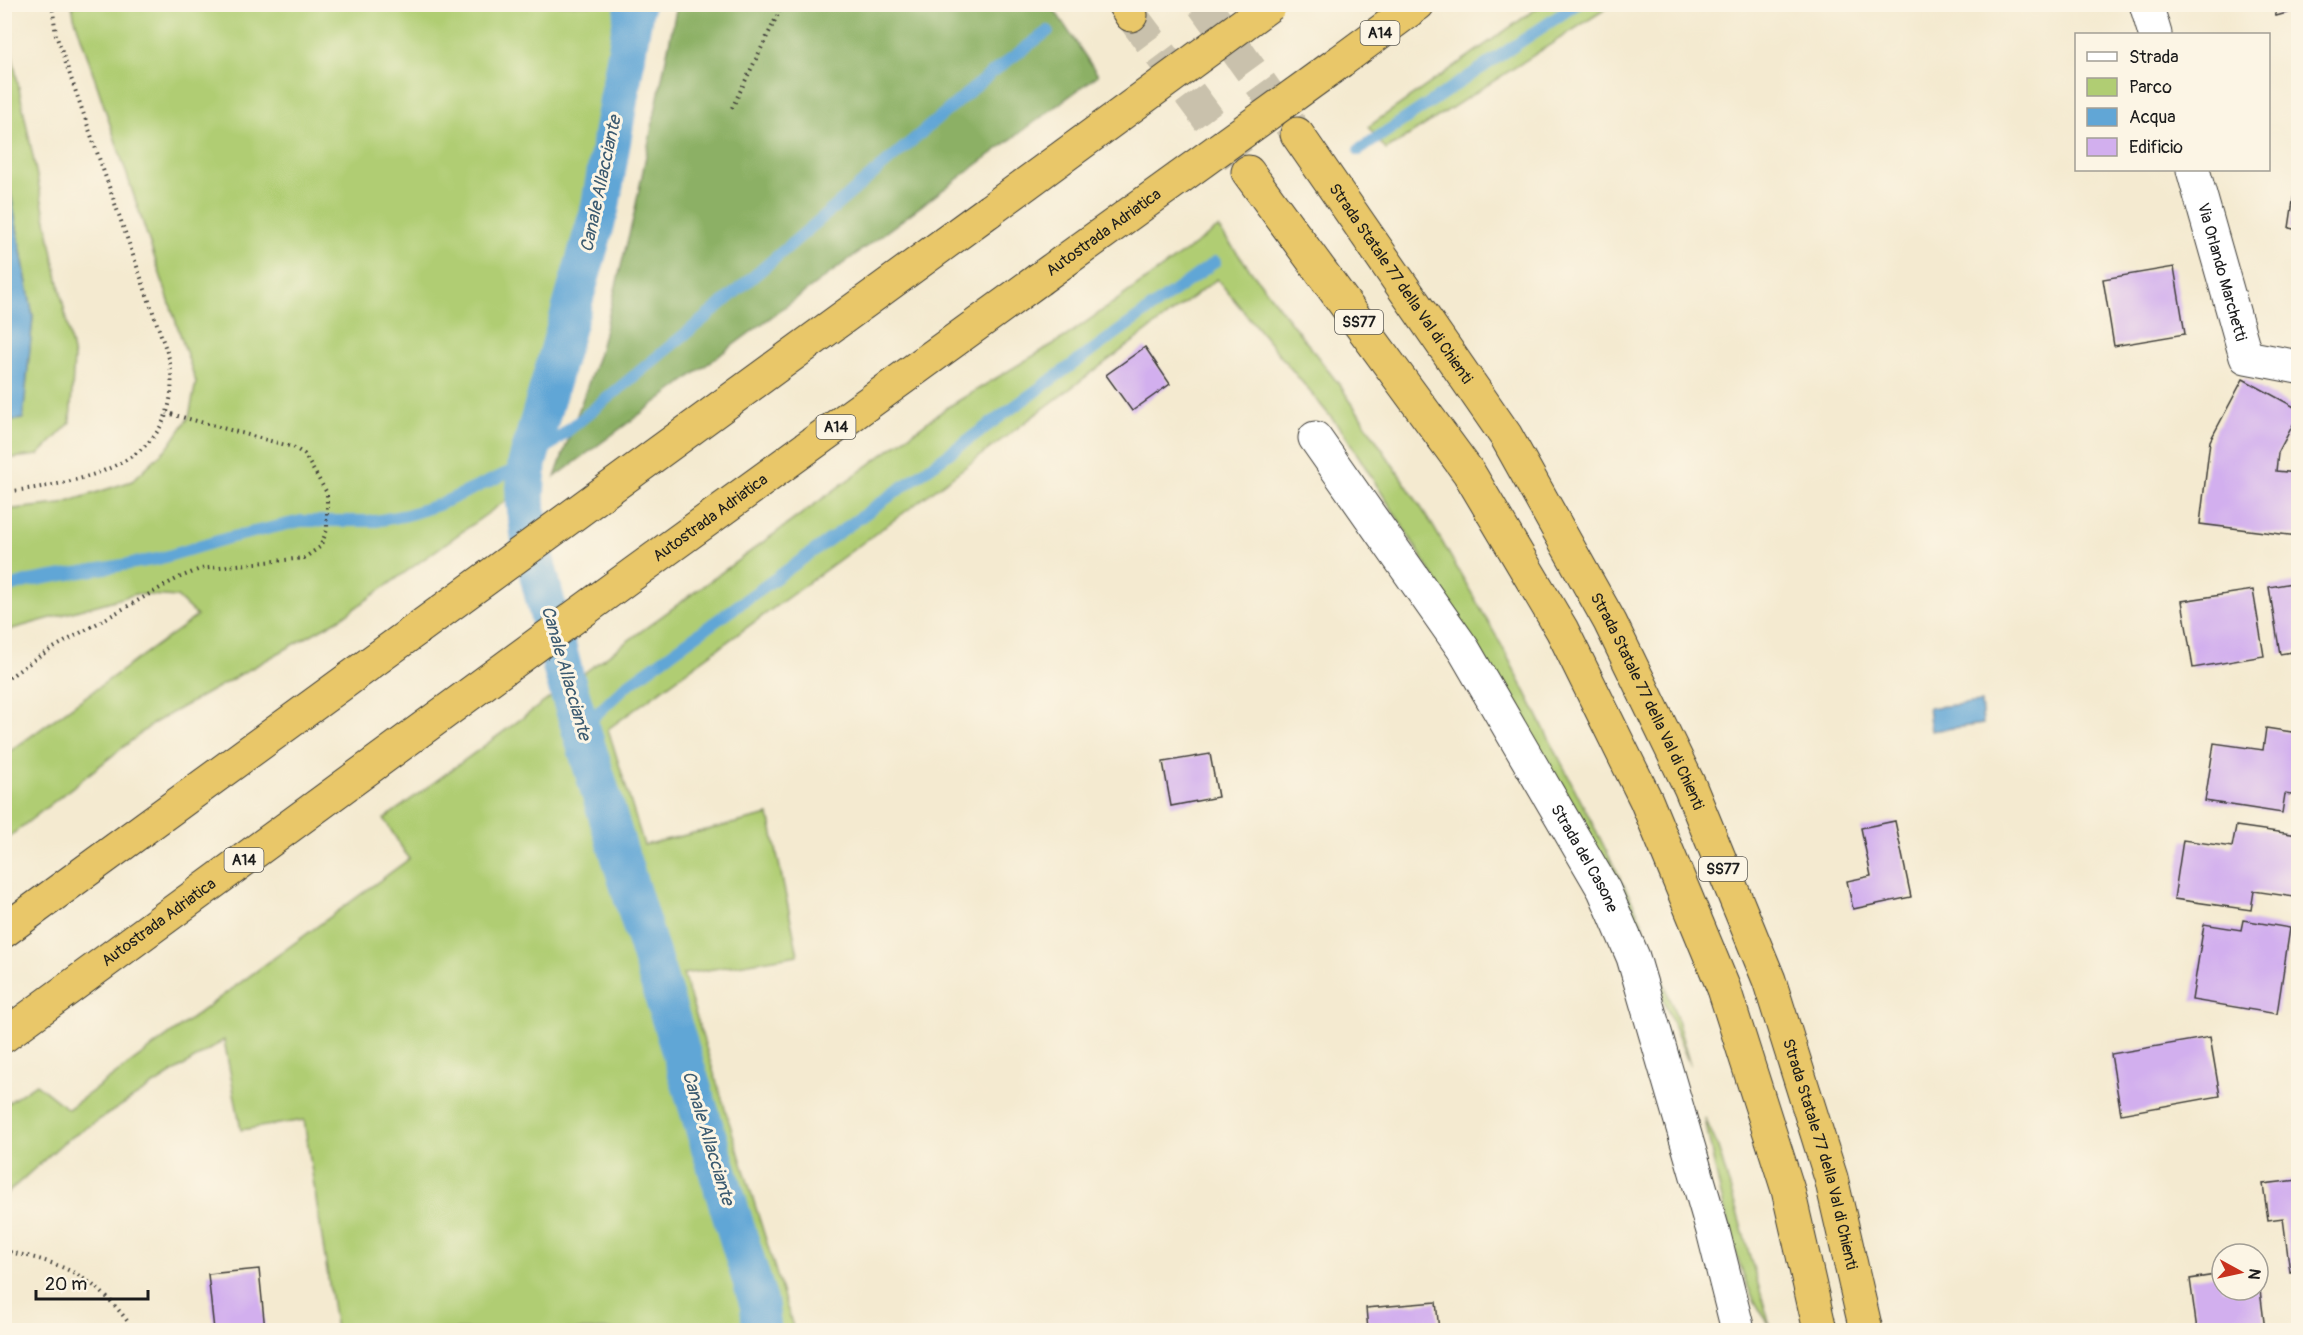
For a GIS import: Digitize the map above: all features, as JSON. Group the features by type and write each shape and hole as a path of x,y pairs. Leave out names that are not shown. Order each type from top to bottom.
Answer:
{"highway":[{"path":"4,932 1271,4"},
{"name":"Autostrada Adriatica","path":"4,1036 633,574 1418,4"},
{"name":"Strada Statale 77 della Val di Chienti","path":"1297,134 1506,436 1610,622 1690,787 1769,980 1831,1178 1866,1330"},
{"name":"SS77","path":"1248,172 1469,473 1562,630 1646,800 1724,989 1788,1190 1820,1330"}],"street":[{"path":"2146,4 2155,33"},
{"name":"Via Orlando Marchetti","path":"2193,171 2246,357 2298,367"},
{"name":"Strada del Casone","path":"1315,438 1464,650 1604,890 1633,957 1713,1231 1738,1330"}],"path":[{"path":"4,492 48,487 90,477 120,464 139,452 154,436 167,413 172,392 169,358 56,35 52,4"},
{"path":"732,108 783,4"},
{"path":"4,681 41,655 178,578 200,569 304,558 320,547 327,530 327,493 304,454 293,447 167,413"},
{"path":"4,1251 60,1266 92,1282 117,1306 134,1330"}],"green space":[{"path":"1543,4 1612,5 1386,150 1368,127"},
{"path":"72,5 621,5 584,207 510,462 515,494 341,618 154,723 5,840 5,755 197,616 177,597 136,594 5,631 5,510 61,504 132,481 169,446 189,417 196,382"},
{"path":"677,5 1051,5 1098,75 555,477 599,353 633,219"},
{"path":"4,6 74,357 70,423 38,455 5,459 5,421 22,419 33,317 5,162"},
{"path":"1218,228 1341,387 1430,521 1502,646 1640,917 1676,1016 1690,1066 1630,917 1534,742 1344,433 1217,279 913,506 608,729 644,845 769,815 798,955 683,974 794,1330 336,1330 304,1120 241,1130 224,1040 64,1142 5,1195 5,1105 36,1084 68,1109 409,859 384,819 948,407 1065,337"},
{"path":"1705,1118 1718,1147 1770,1325 1749,1289 1739,1263 1718,1184"}],"water":[{"path":"5,162 33,317 23,419 5,421"},
{"path":"1981,702 1983,724 1931,731 1928,708"}],"building":[{"path":"2273,4 2298,4 2298,10 2276,16"},
{"path":"2298,174 2298,230 2289,228"},
{"path":"2174,267 2185,334 2114,346 2103,279"},
{"path":"1145,347 1170,384 1132,411 1106,375"},
{"path":"2243,379 2298,409 2298,415 2278,453 2276,471 2298,473 2298,536 2200,524 2210,441"},
{"path":"2298,582 2298,651 2280,654 2269,587"},
{"path":"2253,590 2264,656 2193,668 2182,601"},
{"path":"2266,728 2298,733 2298,796 2285,794 2282,813 2205,801 2214,743 2263,750"},
{"path":"1210,754 1218,797 1171,806 1163,762"},
{"path":"1895,821 1911,897 1853,909 1847,881 1871,876 1861,828"},
{"path":"2236,826 2298,835 2298,867 2294,897 2254,891 2251,910 2174,899 2183,840 2232,847"},
{"path":"2243,920 2290,928 2277,1014 2192,1000 2204,924 2241,930"},
{"path":"2210,1037 2220,1096 2121,1114 2111,1054"},
{"path":"2298,1180 2298,1270 2290,1272 2283,1218 2268,1220 2263,1184"},
{"path":"259,1269 265,1330 214,1330 208,1274"},
{"path":"2210,1276 2210,1302 2262,1302 2265,1330 2197,1330 2190,1279"},
{"path":"1436,1302 1439,1330 1368,1330 1366,1308"},
{"path":"2298,1321 2298,1330 2293,1330 2293,1323"}],"waterway":[{"name":"Canale Allacciante","path":"635,4 600,208 527,464 525,498 531,544 564,675 759,1304 762,1330"},
{"path":"1359,150 1577,4"},
{"path":"4,589 29,581 158,559 228,538 301,521 376,521 407,515 438,505 527,464 712,312 990,74 1048,31"},
{"path":"581,729 626,686 1215,262"}],"tunnel":[{"path":"1203,4 1294,130"},
{"path":"1131,15 1248,172"}]}
